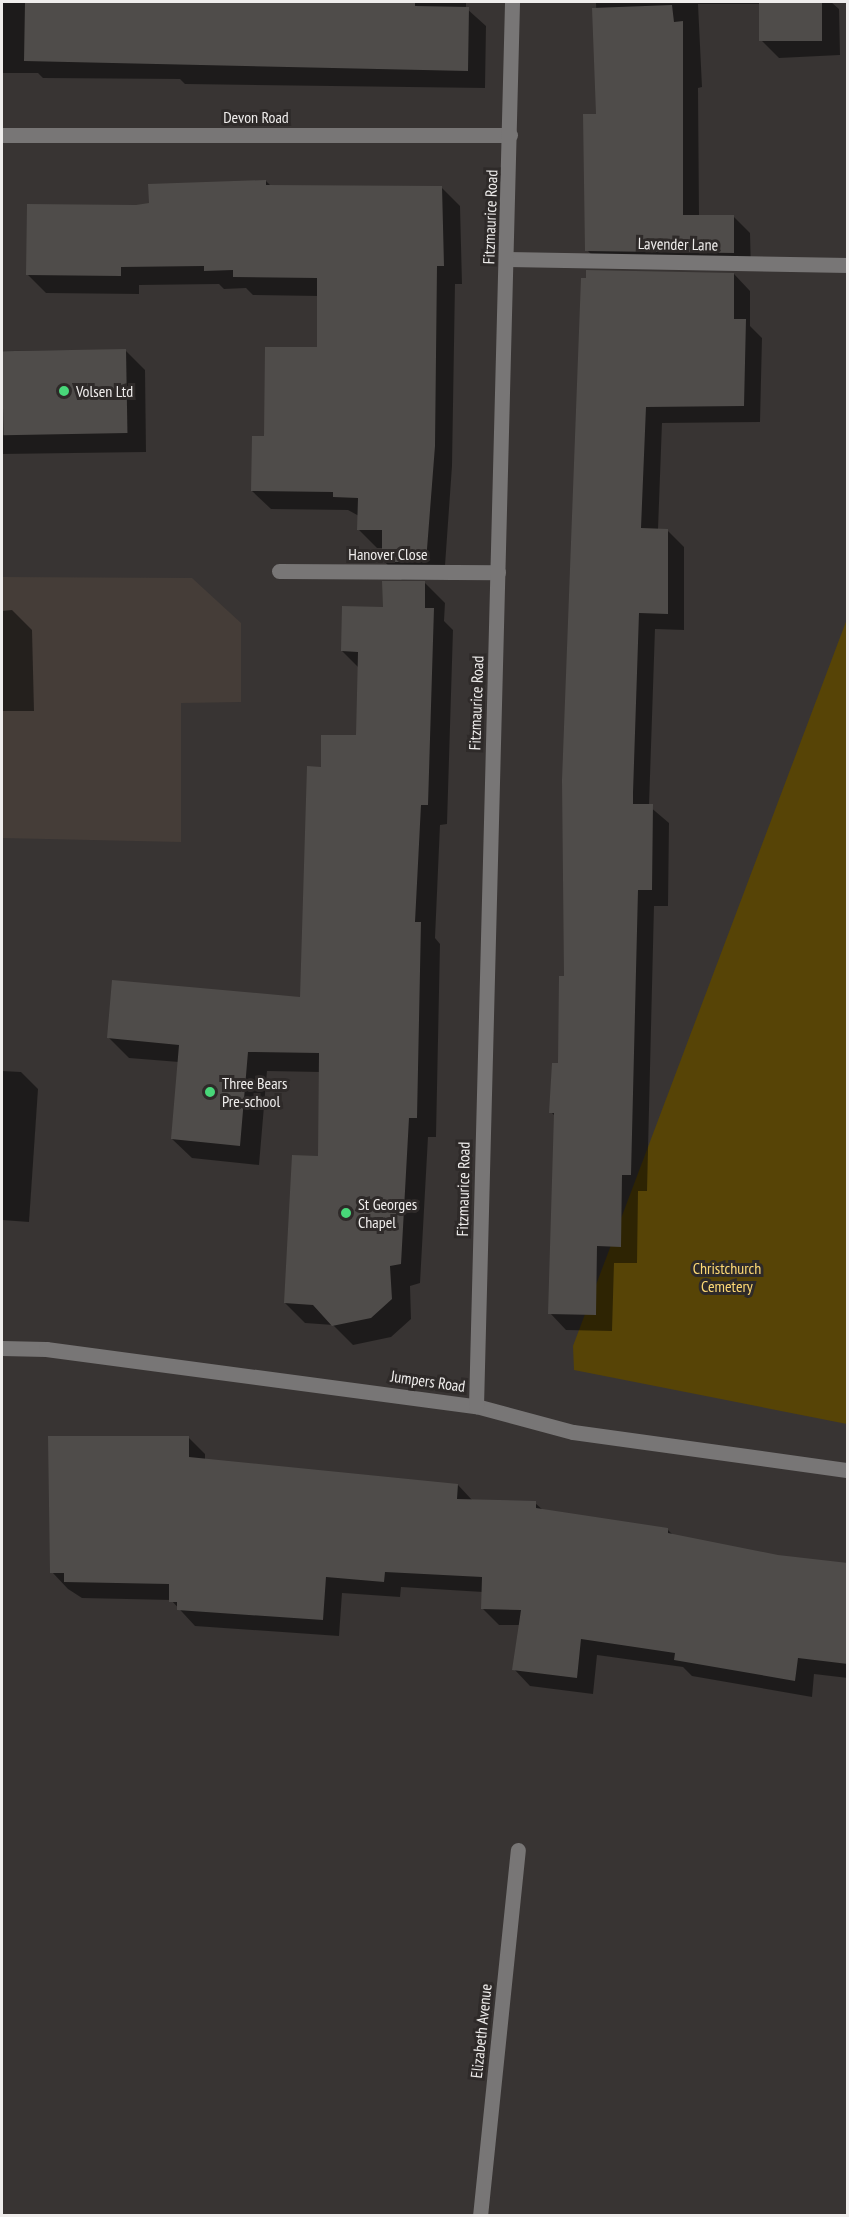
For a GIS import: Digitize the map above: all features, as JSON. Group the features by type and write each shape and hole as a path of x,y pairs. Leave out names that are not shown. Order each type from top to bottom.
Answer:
{"street":[{"name":"Fitzmaurice Road","path":"476,1406 512,2"},
{"name":"Devon Road","path":"2,135 510,135"},
{"name":"Lavender Lane","path":"507,259 848,266"},
{"name":"Hanover Close","path":"279,571 498,572"},
{"name":"Jumpers Road","path":"2,1348 46,1349 476,1406 573,1432 848,1470"},
{"name":"Elizabeth Avenue","path":"480,2216 518,1850"}],"shaded area":[{"path":"2,577 192,578 241,623 241,702 181,703 181,842 2,838"}],"green space":[{"name":"Christchurch Cemetery","path":"847,619 847,1424 574,1370 573,1346"}],"building":[{"path":"25,2 415,2 415,6 469,7 468,71 24,61"},
{"path":"759,2 822,2 822,41 759,41"},
{"path":"672,5 674,22 683,21 683,215 734,215 734,253 585,251 583,114 596,114 592,8"},
{"path":"266,180 266,185 442,186 444,266 437,266 435,446 426,562 382,562 382,530 357,530 358,498 333,497 333,492 251,491 252,436 264,436 265,347 317,347 317,278 233,277 233,270 204,271 204,266 121,267 121,276 26,275 27,204 136,205 149,203 148,184"},
{"path":"586,270 734,273 734,319 746,319 744,406 646,407 641,528 668,529 668,614 639,613 633,804 653,804 652,890 638,890 631,1175 622,1175 621,1247 597,1246 596,1315 548,1314 554,1113 549,1113 552,1063 558,1063 559,976 564,976 562,780 581,278 586,278"},
{"name":"Volsen Ltd","path":"126,349 127,433 3,435 2,351"},
{"path":"382,581 425,581 425,608 434,608 428,805 421,805 415,922 421,922 417,1118 409,1118 401,1264 390,1266 392,1299 371,1318 332,1326 313,1305 284,1303 292,1155 318,1156 319,1053 248,1052 240,1146 171,1139 179,1045 107,1038 112,980 300,997 307,766 321,767 321,735 356,735 358,652 341,651 342,606 383,607"},
{"path":"48,1436 189,1436 189,1457 458,1484 457,1499 536,1501 536,1508 668,1528 668,1533 778,1555 848,1563 848,1664 798,1658 795,1681 674,1660 675,1653 581,1639 577,1678 512,1670 521,1610 481,1609 482,1577 385,1572 384,1582 326,1577 323,1620 177,1610 177,1602 169,1602 169,1584 64,1582 64,1573 50,1573"}],"place":[{"name":"Volsen Ltd","path":"64,391"},
{"name":"Three Bears Pre-school","path":"210,1092"},
{"name":"St Georges Chapel","path":"346,1213"}]}
